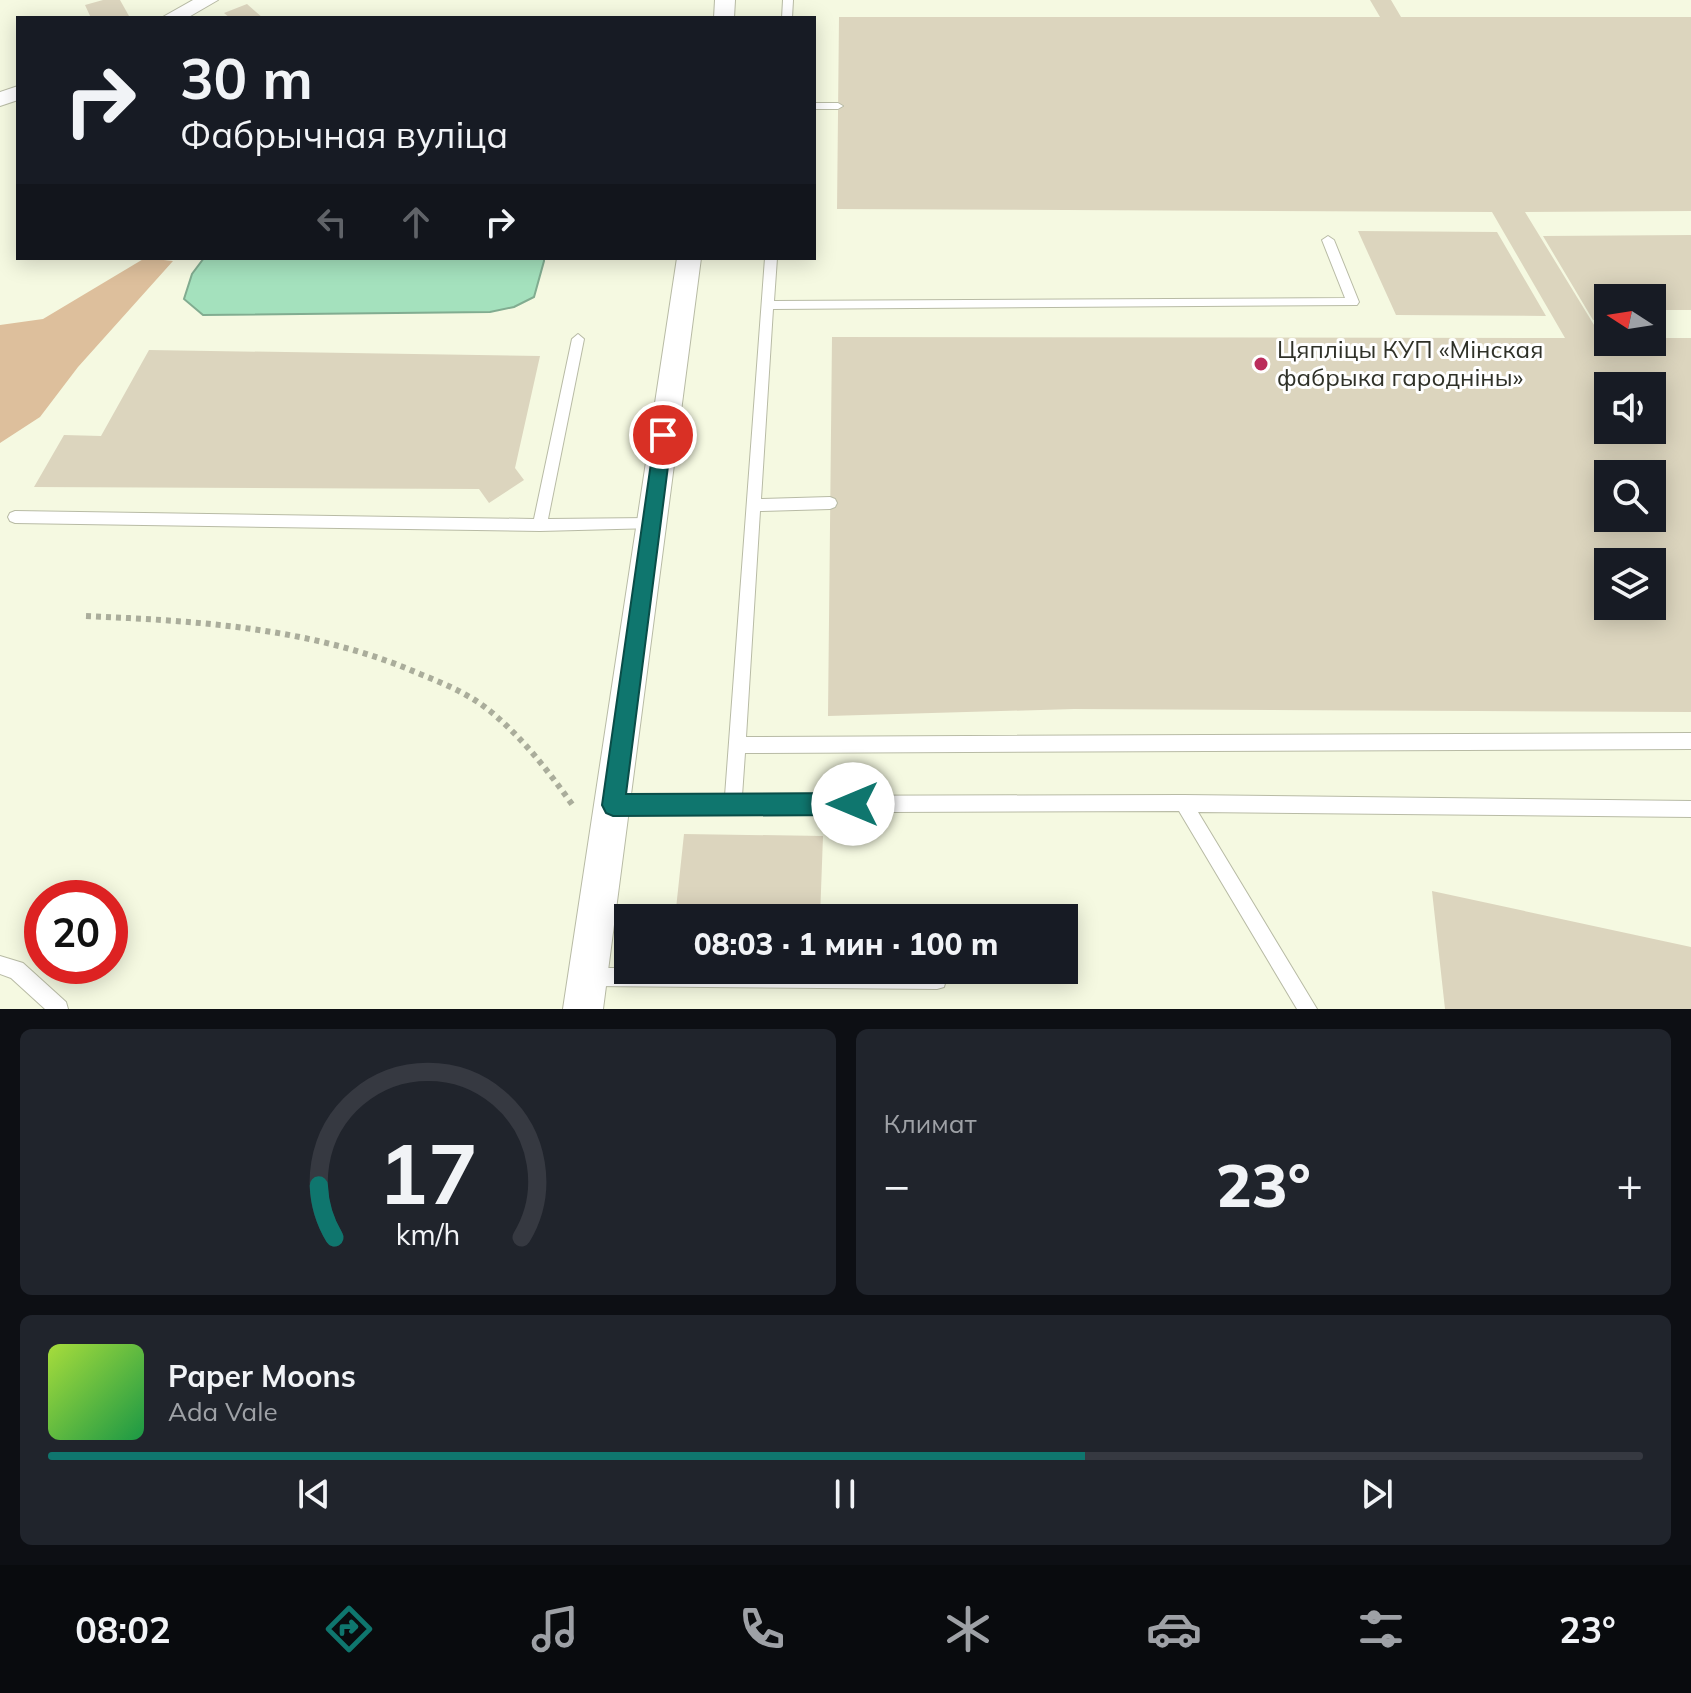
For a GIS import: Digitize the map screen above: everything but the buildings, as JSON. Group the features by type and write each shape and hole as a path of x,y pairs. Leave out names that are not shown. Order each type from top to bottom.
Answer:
{"street":[{"path":"175,16 208,0"},
{"path":"585,993 689,260"}],"lane":[{"path":"816,106 838,106"},
{"path":"768,305 1353,302 1328,240"},
{"path":"733,804 771,260"},
{"path":"540,525 578,339"},
{"path":"754,505 830,503"},
{"path":"15,517 650,524"},
{"path":"737,745 1691,741"},
{"path":"613,805 1183,803 1691,809"},
{"path":"1183,803 1308,1009"},
{"path":"0,965 16,970 59,1009"},
{"path":"585,993 829,984"}],"path":[{"path":"86,616 168,619 291,634 400,663 476,700 546,768 607,854"}],"shaded area":[{"path":"142,260 173,261 78,367 40,417 0,443 0,325 43,319"},
{"path":"202,260 544,260 534,297 514,307 490,312 203,315 184,299 192,274"}],"place":[{"name":"Цяпліцы КУП «Мінская фабрыка гародніны»","path":"1261,364"}],"route":[{"path":"663,435 613,805 853,804"}]}
